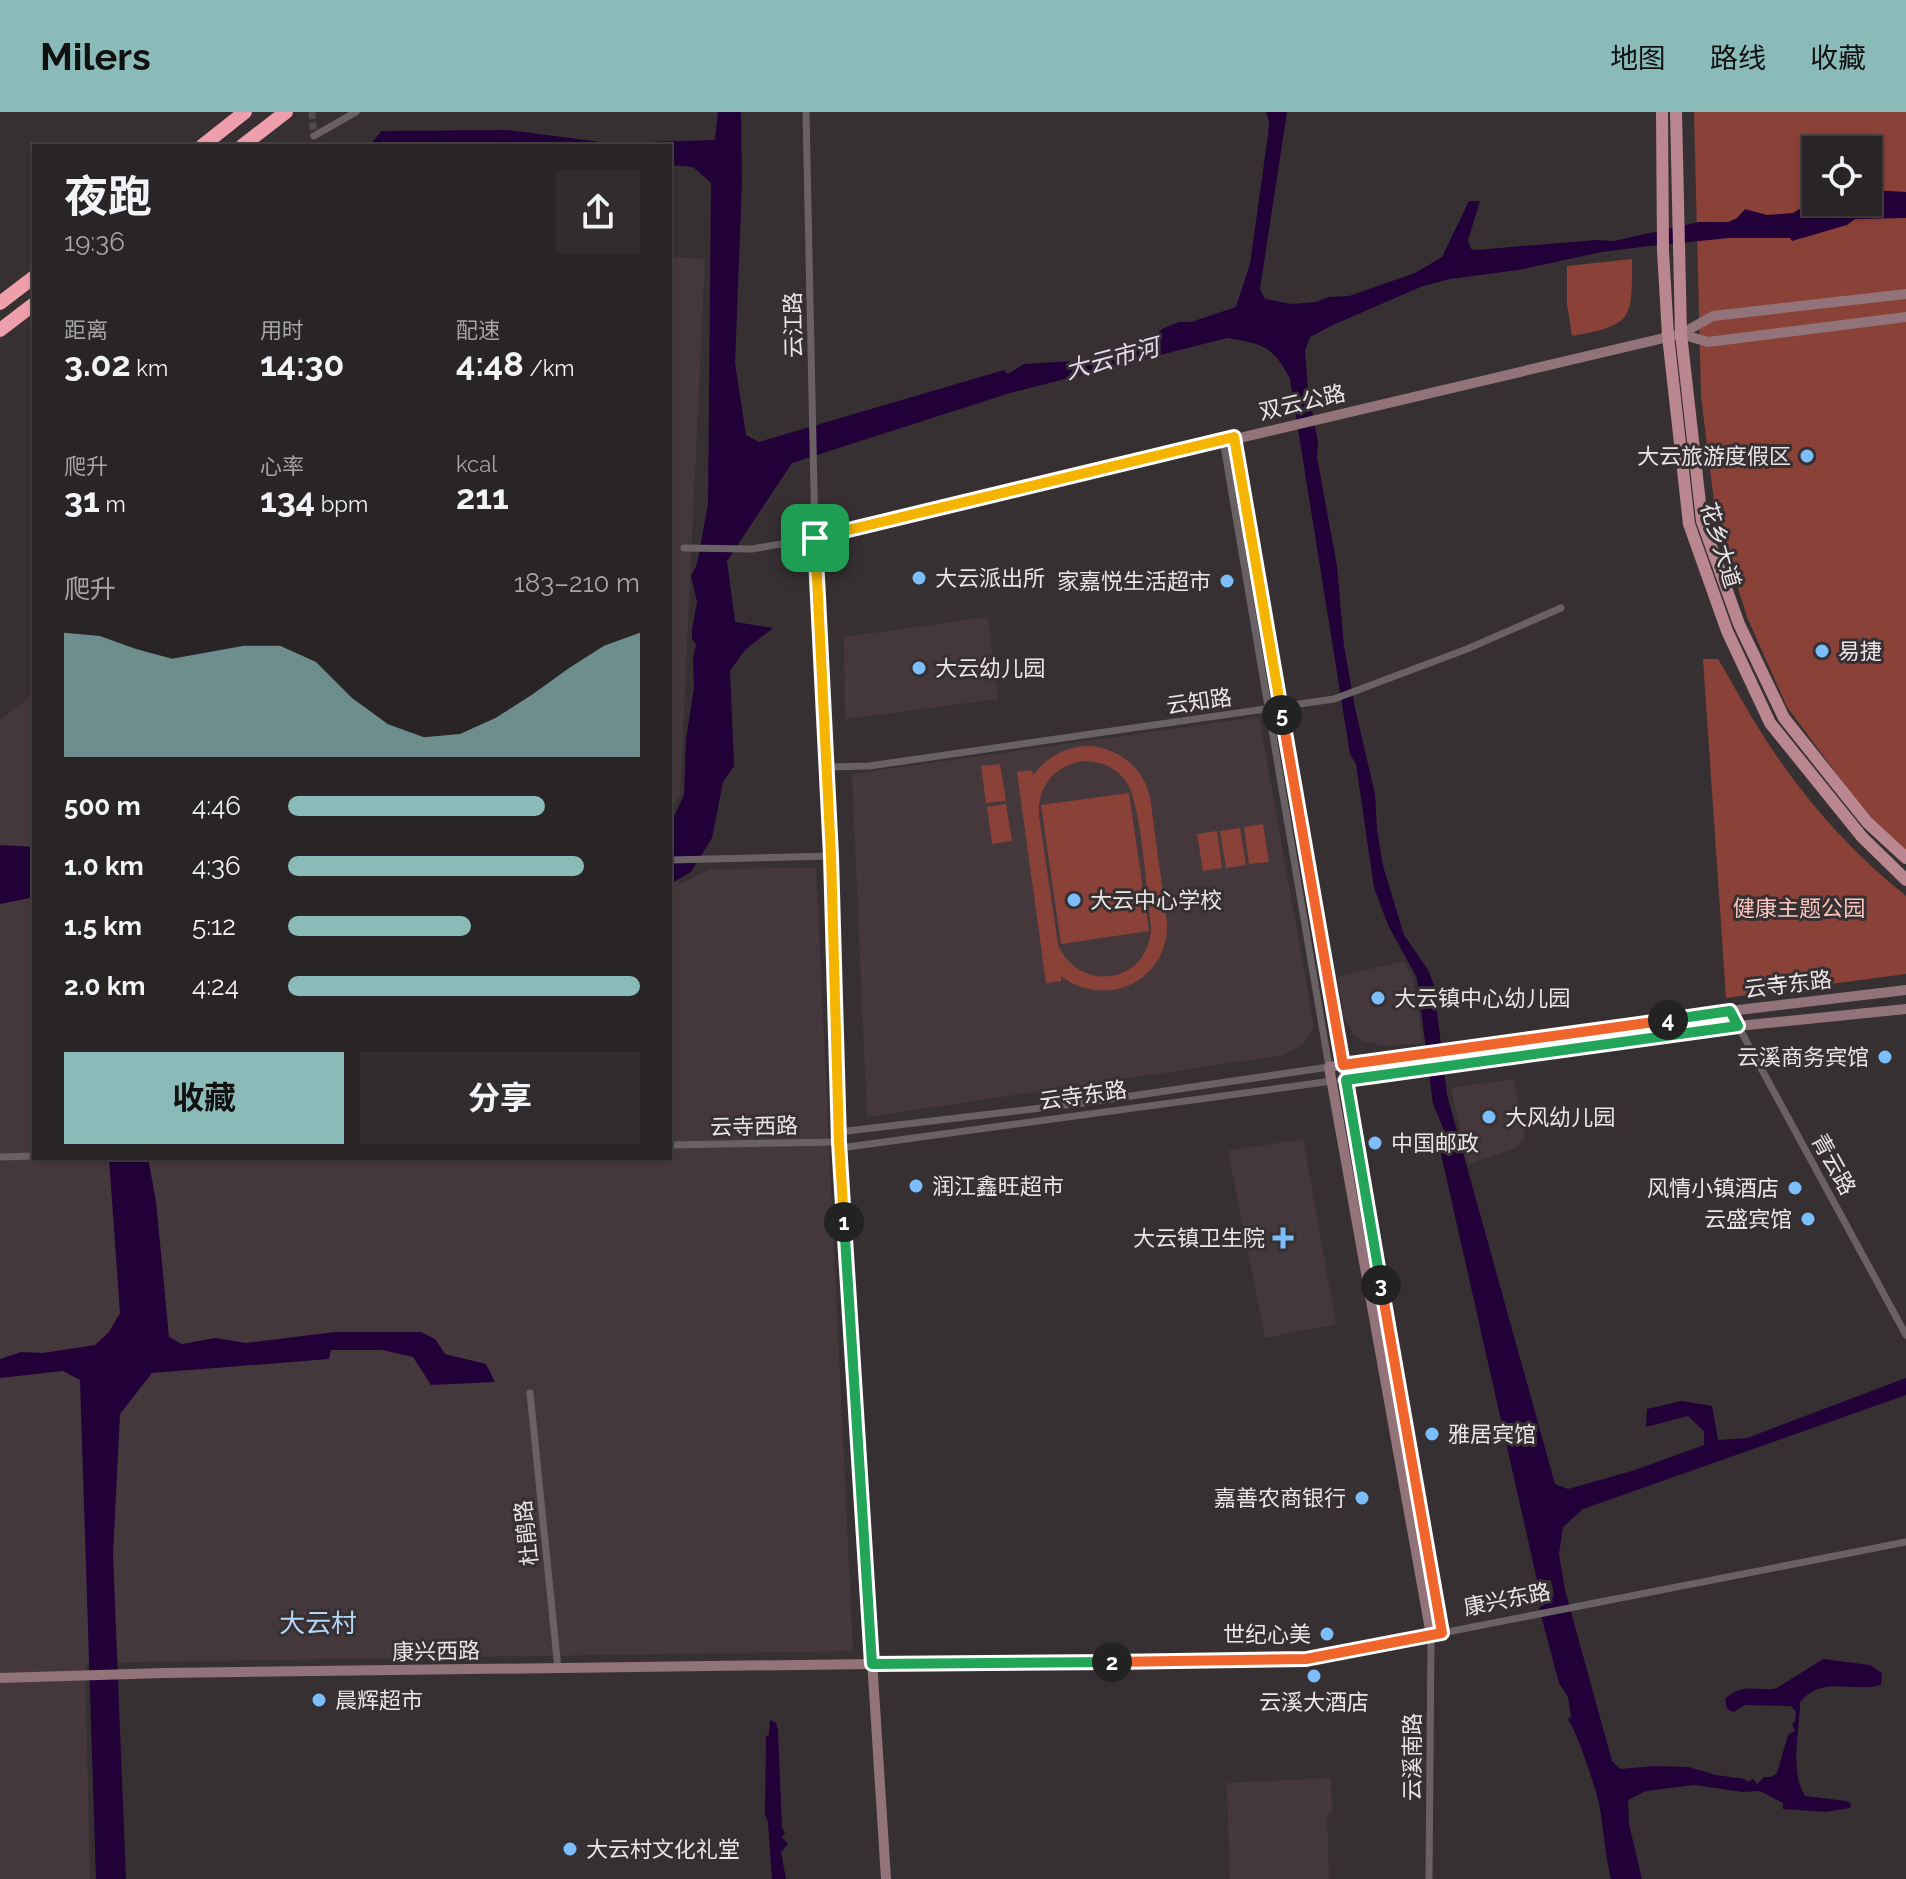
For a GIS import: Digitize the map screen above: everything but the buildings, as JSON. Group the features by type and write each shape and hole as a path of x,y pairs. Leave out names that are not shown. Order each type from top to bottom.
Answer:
{"highway":[{"path":"205,144 245,112"},
{"path":"245,144 286,112"},
{"path":"0,303 32,279"},
{"path":"0,330 32,306"}],"main road":[{"name":"花乡大道","path":"1662,112 1663,251 1702,521 1739,624 1784,718 1867,822 1906,858"},
{"name":"花乡大道","path":"1676,112 1679,250 1674,335 1689,524 1727,631 1770,723 1862,837 1906,880"}],"street":[{"path":"314,136 356,112"},
{"name":"云江路","path":"806,112 815,538"},
{"name":"双云公路","path":"815,538 1674,335 1713,316 1906,294"},
{"name":"双云公路","path":"1674,335 1708,342 1906,317"},
{"path":"1228,439 1281,707 1346,1080 1436,1634"},
{"path":"1228,439 1269,710 1329,1067 1436,1634"},
{"path":"684,548 752,549 815,538 831,856 839,1141 886,1879"},
{"name":"云知路","path":"827,767 869,766 1334,699 1467,649 1561,608"},
{"path":"672,860 831,856"},
{"name":"云寺东路","path":"839,1141 1343,1065 1730,1011 1906,990"},
{"name":"云寺东路","path":"839,1141 1419,1071 1738,1026 1906,1009"},
{"name":"青云路","path":"1730,1011 1906,1335"},
{"name":"云寺西路","path":"672,1145 839,1141"},
{"path":"0,1157 32,1156"},
{"name":"杜鹃路","path":"530,1393 558,1669"},
{"name":"康兴东路","path":"872,1664 1306,1659 1906,1542"},
{"name":"云溪南路","path":"1429,1879 1436,1634"},
{"name":"康兴西路","path":"0,1678 872,1664"}],"shaded area":[{"path":"672,257 705,259 680,794 672,812"},
{"name":"大云幼儿园","path":"988,617 998,699 845,719 844,637"},
{"path":"32,696 32,1160 672,1160 672,873 679,885 710,869 816,868 853,1651 85,1663 90,1879 0,1879 0,720"},
{"name":"大云中心学校","path":"1259,717 1314,1026 1303,1044 1284,1055 867,1117 852,774"},
{"name":"大云镇中心幼儿园","path":"1404,961 1413,979 1423,1043 1384,1046 1362,1041 1344,1018 1337,977"},
{"name":"大风幼儿园","path":"1514,1079 1525,1139 1514,1149 1468,1164 1451,1088"},
{"name":"大云镇卫生院","path":"1303,1139 1336,1324 1265,1338 1228,1151"},
{"path":"1331,1778 1332,1813 1327,1814 1329,1879 1230,1879 1227,1783"}],"green space":[{"name":"大云旅游度假区","path":"1694,112 1906,112 1906,852 1871,820 1787,707 1747,617 1716,517 1701,396"},
{"path":"1632,259 1631,295 1625,316 1608,328 1572,336 1567,304 1567,266"},
{"name":"健康主题公园","path":"1703,659 1718,659 1768,744 1804,794 1852,848 1906,896 1906,974 1726,998"},
{"path":"1091,746 1121,756 1136,769 1147,787 1167,923 1165,943 1158,961 1132,984 1115,989 1097,990 1079,986 1061,976 1061,981 1046,983 1017,772 1032,770 1033,775 1059,753","holes":["1091,761 1119,773 1132,794 1140,829 1151,925 1148,944 1140,959 1128,970 1114,976 1098,976 1082,971 1069,961 1058,945 1039,816 1041,795 1056,772 1074,763"]},
{"path":"1000,764 1006,801 986,803 981,766"},
{"path":"1129,793 1149,931 1061,944 1041,805"},
{"path":"1006,804 1012,841 992,844 987,807"},
{"path":"1263,824 1269,862 1249,864 1244,827"},
{"path":"1240,828 1246,865 1226,868 1220,831"},
{"path":"1217,831 1222,868 1203,871 1197,834"}],"water":[{"name":"大云市河","path":"718,112 741,112 742,182 735,363 746,435 759,442 1004,370 1008,374 1024,364 1076,361 1142,345 1164,328 1236,307 1250,264 1268,135 1266,112 1287,112 1260,289 1265,299 1292,304 1349,296 1415,273 1442,257 1469,201 1480,201 1468,240 1471,249 1476,250 1614,241 1699,222 1728,222 1745,209 1767,215 1793,213 1802,208 1802,216 1882,216 1882,191 1906,192 1906,218 1855,219 1847,225 1792,241 1790,238 1729,238 1649,246 1423,286 1310,337 1305,351 1308,390 1318,442 1317,457 1337,566 1344,646 1375,794 1383,866 1404,935 1428,970 1434,985 1447,1095 1555,1484 1568,1489 1632,1471 1704,1445 1704,1431 1688,1416 1646,1427 1647,1409 1682,1401 1712,1406 1718,1440 1747,1438 1906,1378 1906,1395 1583,1509 1563,1527 1559,1554 1565,1590 1612,1761 1620,1769 1689,1767 1745,1779 1747,1782 1753,1779 1757,1784 1764,1777 1777,1773 1788,1735 1795,1731 1792,1724 1796,1712 1791,1706 1745,1705 1734,1712 1727,1709 1725,1699 1739,1690 1777,1688 1823,1659 1870,1665 1882,1673 1881,1685 1818,1689 1800,1702 1796,1762 1800,1786 1805,1796 1847,1801 1851,1804 1850,1808 1826,1812 1783,1809 1783,1803 1760,1791 1743,1792 1694,1785 1646,1791 1628,1800 1629,1824 1642,1879 1611,1879 1598,1800 1582,1749 1568,1719 1571,1717 1568,1697 1559,1683 1539,1608 1554,1596 1551,1580 1537,1580 1441,1154 1444,1130 1433,1104 1417,978 1388,925 1374,888 1356,764 1350,754 1290,379 1278,359 1258,345 1227,338 1010,393 792,463 727,561 735,622 773,628 745,650 730,671 734,766 723,782 712,838 691,872 672,883 672,822 684,795 686,739 694,688 696,644 692,639 692,629 697,602 691,576 697,564 708,504 711,183 693,167 672,165 672,144 371,144 381,131 508,130 608,143 715,140"},
{"path":"0,845 32,847 32,897 0,904"},
{"path":"109,1160 148,1160 156,1201 169,1337 182,1344 215,1338 246,1343 335,1332 421,1332 435,1339 445,1354 486,1364 495,1382 431,1385 413,1357 382,1350 331,1350 329,1359 152,1373 120,1414 113,1554 126,1879 96,1879 80,1380 63,1371 0,1378 0,1359 21,1352 43,1353 95,1345 109,1332 120,1313"},
{"path":"770,1720 776,1723 778,1730 782,1827 785,1833 782,1837 788,1844 781,1852 786,1879 772,1879 765,1814 766,1736 769,1735"}],"tunnel":[{"path":"312,112 314,136"}],"place":[{"name":"大云旅游度假区","path":"1807,456"},
{"name":"大云派出所","path":"919,578"},
{"name":"家嘉悦生活超市","path":"1227,581"},
{"name":"易捷","path":"1822,651"},
{"name":"大云幼儿园","path":"919,668"},
{"name":"大云中心学校","path":"1074,900"},
{"name":"大云镇中心幼儿园","path":"1378,998"},
{"name":"云溪商务宾馆","path":"1885,1057"},
{"name":"大风幼儿园","path":"1489,1117"},
{"name":"中国邮政","path":"1375,1143"},
{"name":"润江鑫旺超市","path":"916,1186"},
{"name":"风情小镇酒店","path":"1795,1188"},
{"name":"云盛宾馆","path":"1808,1219"},
{"name":"大云镇卫生院","path":"1283,1238"},
{"name":"雅居宾馆","path":"1432,1434"},
{"name":"嘉善农商银行","path":"1362,1498"},
{"name":"世纪心美","path":"1327,1634"},
{"name":"云溪大酒店","path":"1314,1676"},
{"name":"晨辉超市","path":"319,1700"},
{"name":"大云村文化礼堂","path":"570,1849"}],"district":[{"name":"大云村","path":"318,1623"}],"route":[{"path":"1234,437 1343,1065 1730,1011 1738,1026 1346,1080 1442,1633 1306,1659 872,1664 839,1142 831,856 815,538 1234,437"}]}
